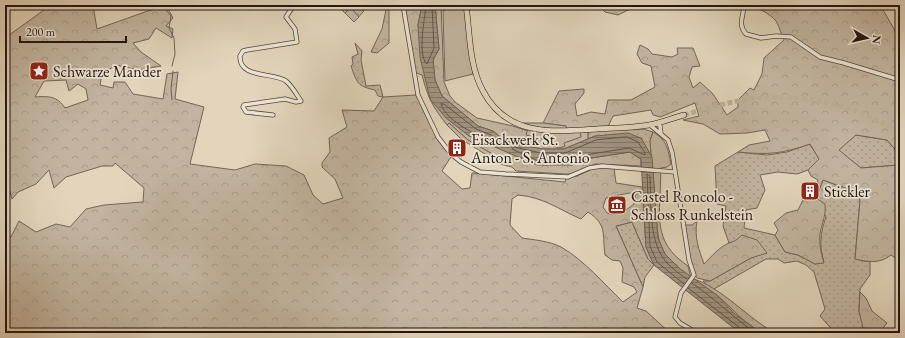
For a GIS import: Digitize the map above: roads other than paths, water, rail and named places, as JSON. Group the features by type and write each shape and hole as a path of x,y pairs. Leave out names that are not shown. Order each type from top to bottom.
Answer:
{"main road":[{"path":"466,5 475,71 479,83 490,102 509,120 533,130 558,132 658,124 684,115"}],"street":[{"path":"273,115 246,112 243,107 244,105 285,99 296,102 301,101 285,81 249,71 239,60 243,51 297,42 295,29 286,17 294,5"},
{"path":"403,5 418,95 440,141 461,162 480,172 568,177 595,166 675,172"},
{"path":"744,5 741,21 742,27 746,34 761,38 776,36 791,37 820,57 900,80"},
{"path":"656,129 658,124"},
{"path":"658,124 661,134"},
{"path":"649,125 668,140 672,152 689,260 693,276 683,289 674,317 680,323 697,333"}],"water":[{"path":"422,5 435,5 439,49 433,60 435,80 442,96 478,126 493,131 505,141 542,149 564,149 595,136 628,133 641,138 652,157 658,238 665,254 679,268 718,296 735,314 761,333 740,333 654,265 646,247 641,159 630,152 591,158 572,165 537,165 469,136 446,118 430,99 420,57 418,25"}],"waterway":[{"path":"162,5 171,16 169,28 174,38 175,54 172,66"},
{"path":"172,100 171,89 173,71"}],"tunnel":[{"path":"684,115 736,101 768,97 802,98 820,101 853,110 885,124 900,133"}],"place":[{"name":"Schwarze Mander","path":"39,71"},
{"name":"Eisackwerk St. Anton - S. Antonio","path":"457,148"},
{"name":"Stickler","path":"810,191"},
{"name":"Castel Roncolo - Schloss Runkelstein","path":"617,205"}]}
